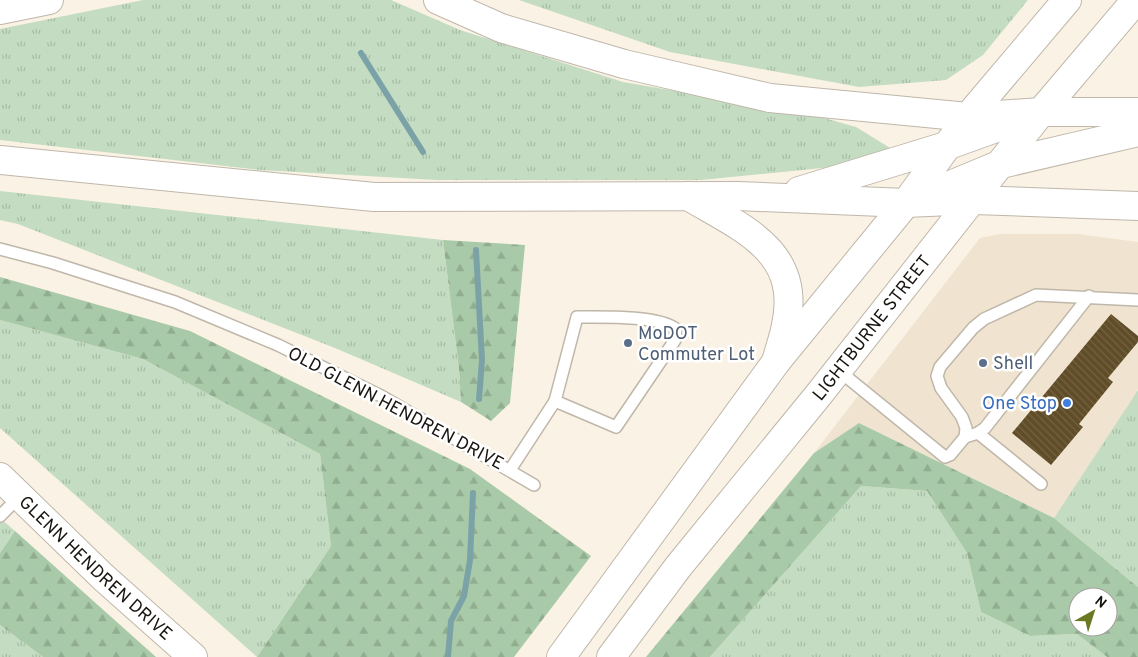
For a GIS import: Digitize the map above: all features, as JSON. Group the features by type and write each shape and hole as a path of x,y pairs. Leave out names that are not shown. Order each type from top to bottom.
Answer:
{"main road":[{"path":"0,10 49,0"},
{"path":"438,0 501,28 624,64 770,98 968,117 1041,112 1138,112"},
{"path":"560,657 776,362 906,203 968,117 1067,0"},
{"name":"LIGHTBURNE STREET","path":"611,657 678,568 974,200 1041,112 1136,0"},
{"path":"778,197 946,146 1041,112"},
{"path":"906,203 1001,164 1138,132"},
{"path":"0,160 374,197 778,197 906,203 974,200 1138,206"},
{"path":"688,196 753,236 778,260 785,275 788,291 787,323 776,362"},
{"name":"GLENN HENDREN DRIVE","path":"0,477 103,577 193,657"}],"lane":[{"name":"OLD GLENN HENDREN DRIVE","path":"0,249 175,302 278,345 383,397 534,485"},
{"path":"966,437 966,428 962,417 941,388 937,376 940,367 973,328 998,312 1036,295 1089,296 1138,300"},
{"path":"838,370 945,457 950,456 966,437 978,433 1089,296"},
{"path":"510,470 555,401 577,317 623,317 669,324 676,329 675,340 616,427 555,401"},
{"path":"978,433 1041,484"},
{"path":"0,516 20,496"}],"shaded area":[{"path":"1000,234 1078,234 1138,242 1138,390 1054,518 859,423 814,453 980,238"}],"green space":[{"path":"143,0 391,0 460,30 623,82 810,114 856,127 895,151 842,166 701,180 437,180 260,170 0,140 0,29"},
{"path":"519,0 1028,0 983,55 946,80 859,87 670,52"},
{"path":"0,191 443,240 459,369 461,402 335,348 18,224 0,220"},
{"path":"443,240 525,245 510,403 491,421 461,402 459,369"},
{"path":"0,277 190,331 470,469 591,556 514,657 257,657 331,546 320,454 143,359 0,320"},
{"path":"0,320 143,359 320,454 331,546 257,657 0,428"},
{"path":"1138,390 1138,587 1054,518"},
{"path":"859,423 1054,518 1138,587 1138,657 1107,657 1081,637 1118,637 1118,587 1068,587 1068,634 1030,636 981,612 967,553 927,491 861,486 710,657 646,657 814,453"},
{"path":"861,486 927,491 967,553 981,612 1030,636 1068,634 1068,637 1081,637 1107,657 710,657"},
{"path":"0,518 15,531 0,553"},
{"path":"15,531 156,657 43,657 0,625 0,553"},
{"path":"0,625 43,657 0,657"}],"building":[{"name":"One Stop","path":"1111,314 1138,336 1138,342 1108,378 1113,382 1079,424 1083,427 1051,465 1012,433"}],"waterway":[{"path":"361,53 423,152"},
{"path":"476,250 482,360 479,399"},
{"path":"448,657 451,621 464,596 470,560 473,493"}],"place":[{"name":"MoDOT Commuter Lot","path":"628,343"},
{"name":"Shell","path":"983,363"},
{"name":"One Stop","path":"1067,403"}]}
